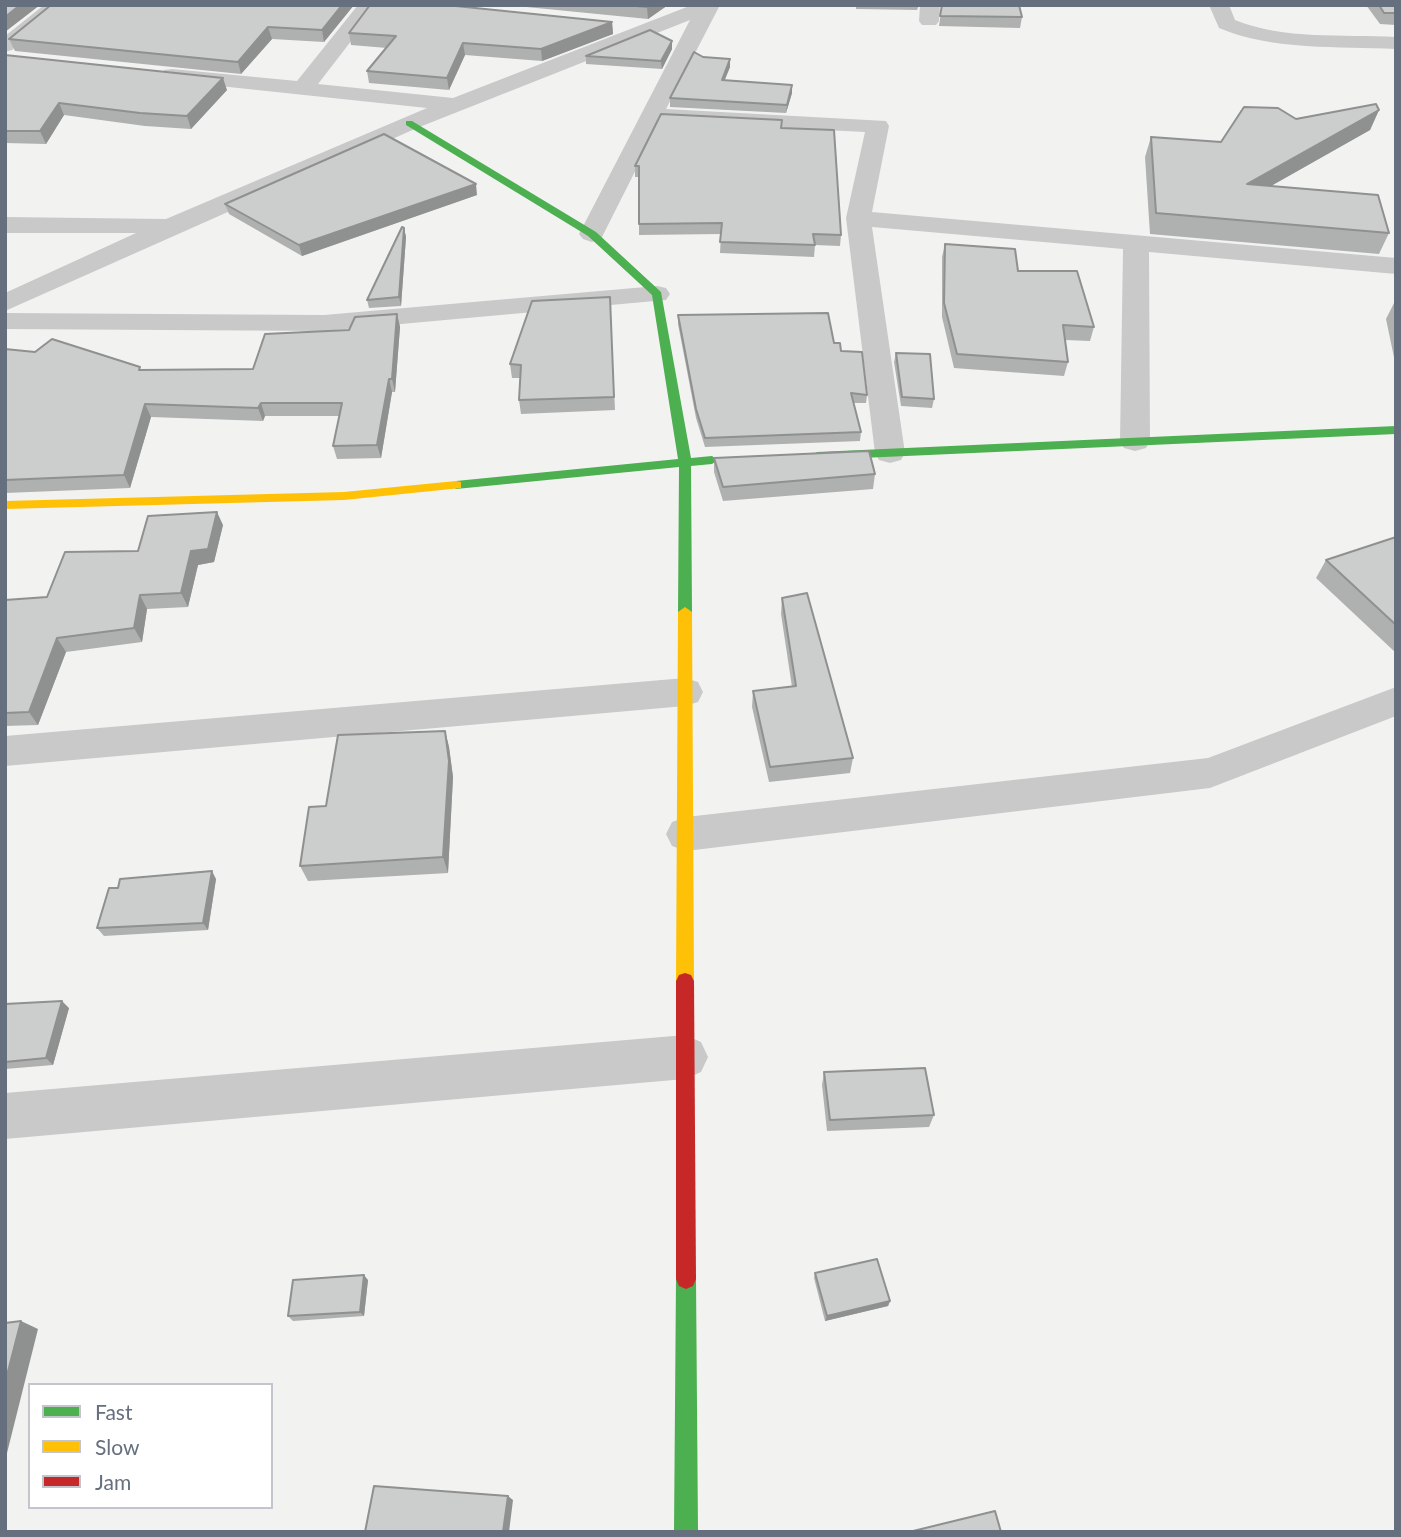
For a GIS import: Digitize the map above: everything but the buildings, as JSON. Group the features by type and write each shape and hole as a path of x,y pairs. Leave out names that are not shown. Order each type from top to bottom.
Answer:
{"street":[{"path":"10,55 57,5"},
{"path":"303,88 369,5"},
{"path":"1219,5 1226,24 1240,32 1266,36 1396,43"},
{"path":"5,303 173,225 409,123 708,7"},
{"path":"592,234 708,7"},
{"path":"614,24 654,28"},
{"path":"154,74 456,105"},
{"path":"652,115 878,126 858,218 890,453"},
{"path":"409,123 592,234 657,294 685,461 686,1532"},
{"path":"858,218 1396,266"},
{"path":"5,225 173,225"},
{"path":"1135,442 1136,243"},
{"path":"5,321 324,323 657,294"},
{"path":"794,457 1396,430"},
{"path":"5,505 344,496 685,461 726,460"},
{"path":"5,751 685,692"},
{"path":"686,834 1210,773 1396,701"},
{"path":"5,1116 685,1057"}],"traffic: fast":[{"path":"409,123 592,234 657,294 685,461 685,612"},
{"path":"817,456 1396,430"},
{"path":"456,485 712,460"},
{"path":"686,1279 686,1532"}],"traffic: slow":[{"path":"5,505 344,496 456,485"},
{"path":"685,612 685,981"}],"traffic: jam":[{"path":"685,981 686,1279"}]}
